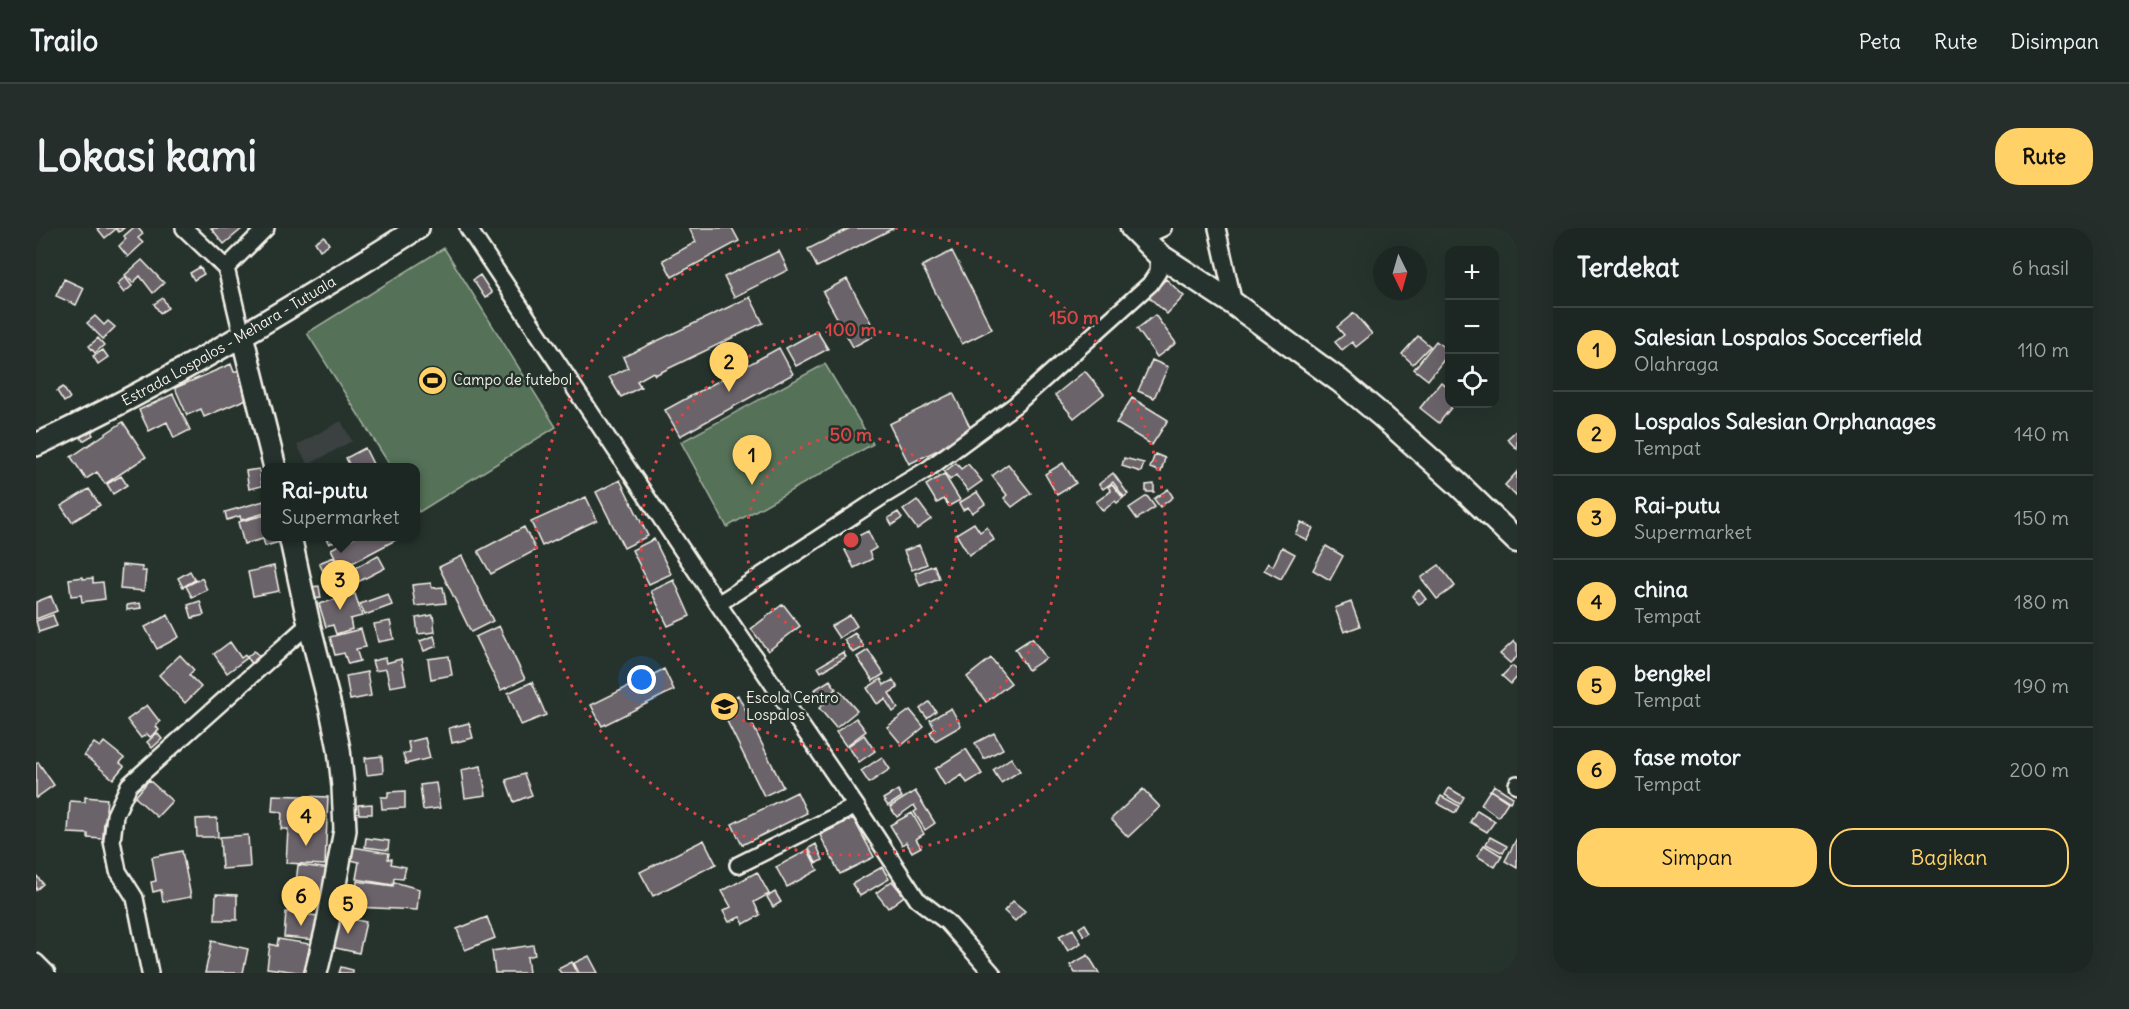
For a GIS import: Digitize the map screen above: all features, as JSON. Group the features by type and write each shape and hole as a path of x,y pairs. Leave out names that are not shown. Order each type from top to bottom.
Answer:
{"main road":[{"path":"1136,233 1159,255 1234,304 1340,381 1458,484 1517,541"}],"street":[{"path":"184,228 226,268 274,463"},
{"path":"226,268 266,228"},
{"name":"Estrada Lospalos - Mehara - Tutuala","path":"36,445 106,412 242,335 418,228"},
{"path":"468,228 917,899 947,922 992,973"},
{"path":"1136,233 1163,228"},
{"path":"1216,228 1234,304"},
{"path":"718,604 928,469 1015,405 1150,284 1158,272 1159,255"},
{"path":"291,541 339,749 345,830 316,973"},
{"path":"150,973 135,898 118,871 112,841 115,815 129,785 309,624"},
{"path":"738,865 856,806"},
{"path":"36,962 47,973"}],"shaded area":[{"path":"341,421 352,441 312,463 307,463 297,445"}],"green space":[{"name":"Campo de futebol","path":"444,248 556,427 420,511 420,463 388,463 307,333"},
{"path":"825,364 873,444 727,527 681,442"}],"building":[{"path":"97,228 124,228 119,232 116,229 105,238"},
{"path":"133,228 138,228 143,234 138,238 143,243 128,257 119,246 126,239 124,236"},
{"path":"211,228 243,228 224,244"},
{"path":"689,228 732,228 739,241 672,277 663,260 696,242"},
{"path":"850,228 894,228 817,267 808,249"},
{"path":"324,236 329,244 320,250 315,242"},
{"path":"779,251 788,270 734,297 724,277"},
{"path":"952,251 992,329 962,344 922,266"},
{"path":"142,260 164,283 153,293 140,276 133,283 125,275"},
{"path":"200,267 204,274 194,280 190,273"},
{"path":"480,275 492,293 485,298 473,280"},
{"path":"125,277 132,286 124,293 117,284"},
{"path":"64,279 84,288 76,305 56,296"},
{"path":"847,279 877,334 853,347 823,292"},
{"path":"1166,279 1184,296 1167,314 1149,297"},
{"path":"750,297 763,323 655,375 653,372 637,381 641,387 621,397 609,377 628,368 623,357"},
{"path":"163,298 168,308 160,313 154,304"},
{"path":"1354,313 1372,334 1356,347 1352,342 1342,350 1335,342 1344,335 1337,327"},
{"path":"1155,315 1176,343 1157,357 1137,329"},
{"path":"95,316 104,325 108,321 115,327 103,339 87,323"},
{"path":"817,331 828,349 796,366 786,348"},
{"path":"1418,336 1430,346 1413,364 1402,354"},
{"path":"98,338 104,345 95,353 89,346"},
{"path":"1436,341 1445,348 1445,358 1428,380 1414,369"},
{"path":"779,348 793,374 680,436 665,410"},
{"path":"103,350 108,357 98,364 93,356"},
{"path":"1152,360 1168,367 1154,398 1138,391"},
{"path":"231,364 234,372 239,370 251,397 204,417 201,409 187,415 175,388"},
{"path":"1085,371 1104,394 1074,418 1055,395"},
{"path":"1441,382 1445,385 1445,408 1451,408 1439,423 1420,408"},
{"path":"63,387 70,398 64,402 57,391"},
{"path":"953,393 973,433 909,464 889,424"},
{"path":"173,394 190,430 174,438 167,422 149,431 139,410"},
{"path":"1132,398 1168,420 1152,445 1116,423"},
{"path":"123,422 146,457 105,484 97,472 86,479 71,457"},
{"path":"88,426 93,435 83,441 78,432"},
{"path":"1517,430 1517,449 1507,439"},
{"path":"365,448 372,463 348,463 346,458"},
{"path":"1155,454 1165,458 1161,472 1150,468"},
{"path":"1124,458 1144,463 1141,472 1122,466"},
{"path":"956,463 961,469 968,464 982,481 968,491 956,475 950,480 944,472"},
{"path":"1063,463 1076,483 1057,495 1045,474"},
{"path":"1008,464 1031,493 1012,507 1004,498 1007,495 992,476"},
{"path":"259,469 261,486 249,489 246,471"},
{"path":"1517,472 1517,497 1505,485"},
{"path":"1113,473 1128,494 1124,497 1113,482 1103,489 1099,484"},
{"path":"944,474 960,500 949,506 944,499 937,503 926,485"},
{"path":"121,476 127,485 113,494 107,484"},
{"path":"620,480 648,536 624,548 596,492"},
{"path":"1112,484 1123,498 1117,503 1115,501 1103,511 1096,502 1111,491 1108,487"},
{"path":"1154,484 1154,492 1146,492 1146,485"},
{"path":"89,489 100,505 72,522 61,506"},
{"path":"1168,489 1173,497 1160,507 1154,499"},
{"path":"977,492 985,504 972,513 968,507 963,510 959,503"},
{"path":"1147,496 1155,507 1137,519 1129,508"},
{"path":"586,497 597,520 542,546 531,522"},
{"path":"917,500 931,519 917,529 903,510"},
{"path":"261,502 261,514 241,520 240,516 227,520 225,512"},
{"path":"898,512 902,518 892,525 888,518"},
{"path":"261,516 261,540 244,544 238,522"},
{"path":"1301,522 1313,528 1307,540 1295,534"},
{"path":"974,523 980,532 987,527 994,540 969,555 956,534"},
{"path":"524,527 536,550 491,574 478,551"},
{"path":"868,531 876,548 869,552 872,559 854,568 845,550 857,544 854,538"},
{"path":"654,539 671,574 649,584 632,550"},
{"path":"264,541 280,542 265,546"},
{"path":"346,541 394,541 341,569 331,549"},
{"path":"919,545 927,564 912,570 904,551"},
{"path":"1326,546 1343,556 1330,580 1313,570"},
{"path":"1282,547 1295,554 1281,579 1264,570 1268,563 1273,566"},
{"path":"378,555 385,568 352,585 346,573"},
{"path":"462,556 493,621 471,632 439,567"},
{"path":"334,557 338,566 324,573 319,563"},
{"path":"122,565 142,567 142,571 146,571 144,591 120,589"},
{"path":"934,565 939,578 920,586 915,573"},
{"path":"1439,565 1455,586 1437,599 1421,578"},
{"path":"274,566 279,591 253,596 248,572"},
{"path":"190,571 195,580 183,587 178,578"},
{"path":"83,577 83,579 93,578 93,583 103,582 105,599 82,602 81,595 71,596 69,579"},
{"path":"202,578 207,590 192,597 186,586"},
{"path":"674,580 690,616 668,626 651,591"},
{"path":"431,583 432,588 443,587 446,603 415,606 412,585"},
{"path":"319,586 321,598 312,599 311,587"},
{"path":"1419,590 1426,599 1419,604 1412,596"},
{"path":"355,594 362,616 350,619 352,629 336,634 333,625 326,627 319,604"},
{"path":"388,594 392,605 365,615 360,604"},
{"path":"51,596 57,611 36,619 36,602"},
{"path":"200,601 204,615 192,618 188,605"},
{"path":"1351,602 1360,626 1344,632 1335,608"},
{"path":"140,603 141,608 127,610 127,605"},
{"path":"783,604 800,626 768,651 751,629"},
{"path":"53,615 57,626 39,632 36,621"},
{"path":"168,615 179,637 157,649 145,627"},
{"path":"433,615 435,632 418,634 416,618"},
{"path":"850,615 857,626 839,638 831,626"},
{"path":"390,621 394,639 378,642 374,624"},
{"path":"499,626 525,679 501,690 475,637"},
{"path":"361,629 366,647 356,649 360,661 348,664 344,653 335,655 330,637"},
{"path":"855,633 864,647 853,653 844,640"},
{"path":"434,636 437,646 424,651 420,641"},
{"path":"1032,638 1046,658 1028,670 1015,649"},
{"path":"1514,641 1517,644 1517,657 1510,663 1500,654"},
{"path":"230,642 241,658 245,655 247,658 227,673 214,654"},
{"path":"868,650 884,674 873,681 857,657"},
{"path":"254,651 261,658 253,665 247,657"},
{"path":"843,652 846,657 821,672 818,667"},
{"path":"180,655 194,670 189,675 201,687 185,703 159,675"},
{"path":"449,656 452,675 431,679 428,659"},
{"path":"385,658 386,663 401,659 406,684 390,687 386,669 375,671 372,661"},
{"path":"991,658 1011,683 986,702 967,677"},
{"path":"1512,666 1517,670 1517,677 1511,684 1502,676"},
{"path":"664,669 674,690 602,726 591,705"},
{"path":"367,672 371,696 350,700 346,676"},
{"path":"881,679 884,685 893,680 898,688 889,693 898,708 893,712 885,699 877,704 867,688"},
{"path":"830,680 836,689 821,699 814,690"},
{"path":"532,682 546,715 521,725 508,693"},
{"path":"840,691 857,711 836,728 819,708"},
{"path":"738,695 783,787 764,796 719,705"},
{"path":"929,702 936,711 927,718 920,709"},
{"path":"147,705 160,722 156,726 159,730 150,737 147,734 141,738 127,720"},
{"path":"951,708 961,726 935,741 930,732 935,729 930,720"},
{"path":"910,710 924,727 902,745 887,727"},
{"path":"856,718 866,731 846,746 836,732"},
{"path":"469,723 473,738 452,743 449,728"},
{"path":"157,733 162,739 152,748 147,742"},
{"path":"994,733 1003,749 984,759 975,743"},
{"path":"864,735 875,751 859,762 848,746"},
{"path":"425,738 430,758 406,764 403,754 410,752 408,742"},
{"path":"104,742 124,758 120,763 124,766 113,779 84,755 94,743 100,747"},
{"path":"966,749 982,774 967,783 962,775 945,786 935,769"},
{"path":"382,756 383,773 367,775 365,758"},
{"path":"882,757 890,769 869,783 861,771"},
{"path":"1011,758 1020,771 1001,783 993,770"},
{"path":"38,762 54,785 36,798 36,764"},
{"path":"481,766 486,795 465,798 461,770"},
{"path":"524,774 532,795 514,802 506,780"},
{"path":"149,780 172,801 157,817 135,797"},
{"path":"436,783 440,808 423,810 420,785"},
{"path":"1494,785 1513,797 1510,802 1491,790"},
{"path":"1449,788 1464,797 1460,804 1445,795"},
{"path":"1143,789 1160,807 1128,837 1111,819"},
{"path":"898,790 902,797 888,806 883,799"},
{"path":"1490,790 1508,802 1498,817 1481,804"},
{"path":"405,791 405,808 382,809 381,797 388,797 388,792"},
{"path":"915,791 935,823 925,830 914,812 917,810 914,805 897,817 890,807"},
{"path":"797,792 807,813 742,845 732,824"},
{"path":"273,795 328,797 325,865 286,863 288,829 281,829 282,812 272,811"},
{"path":"1441,796 1459,806 1455,813 1437,803"},
{"path":"85,797 107,799 106,810 111,811 110,822 104,822 103,839 88,838 88,834 68,833 70,801 85,802"},
{"path":"372,804 372,814 359,814 358,805"},
{"path":"1477,810 1495,821 1487,832 1470,822"},
{"path":"912,813 924,834 916,839 921,847 912,852 906,842 902,845 890,825"},
{"path":"217,818 218,837 197,837 196,819"},
{"path":"853,818 874,857 840,874 820,835"},
{"path":"248,835 250,867 222,869 220,837"},
{"path":"1490,837 1507,846 1503,853 1486,844"},
{"path":"366,838 389,841 388,850 365,847"},
{"path":"1517,838 1517,868 1505,861"},
{"path":"704,840 716,864 653,896 640,872"},
{"path":"816,844 823,860 816,863 809,848"},
{"path":"1484,845 1502,856 1495,867 1477,856"},
{"path":"353,847 389,853 388,859 392,859 391,864 406,867 403,879 394,878 393,885 356,879 359,862 351,860"},
{"path":"808,850 818,870 787,887 776,867"},
{"path":"182,851 191,897 163,902 161,890 153,892 151,882 156,881 152,857"},
{"path":"298,865 332,869 328,905 294,901"},
{"path":"882,867 889,879 860,896 852,884"},
{"path":"757,872 769,894 754,902 760,915 744,924 740,917 729,922 723,911 731,907 722,891"},
{"path":"36,875 43,884 36,890"},
{"path":"357,881 393,886 394,882 419,889 417,910 355,907"},
{"path":"892,881 904,896 888,908 876,893"},
{"path":"775,892 781,902 773,907 767,897"},
{"path":"216,894 237,895 237,920 215,920"},
{"path":"1013,901 1025,911 1015,921 1004,911"},
{"path":"286,912 318,916 316,940 284,937"},
{"path":"338,916 366,922 359,953 331,947"},
{"path":"487,917 495,938 465,950 457,929"},
{"path":"1085,924 1090,932 1084,936 1079,928"},
{"path":"1073,929 1081,943 1068,951 1059,936"},
{"path":"278,939 310,944 305,973 267,968 270,944 277,946"},
{"path":"212,941 248,949 243,973 205,973"},
{"path":"533,945 535,955 527,957 529,973 495,973 492,951"},
{"path":"1088,955 1099,973 1075,973 1070,965"},
{"path":"589,956 598,973 579,973 574,963"},
{"path":"572,962 577,973 561,973 558,969"},
{"path":"341,967 353,970 353,973 339,973"}],"place":[{"name":"Campo de futebol","path":"432,380"},
{"name":"Lospalos Salesian Orphanages","path":"729,392"},
{"name":"Salesian Lospalos Soccerfield","path":"752,485"},
{"name":"Rai-putu","path":"340,610"},
{"name":"Escola Centro Lospalos","path":"725,707"},
{"name":"china","path":"306,846"},
{"name":"fase motor","path":"301,926"},
{"name":"bengkel","path":"348,934"}]}
